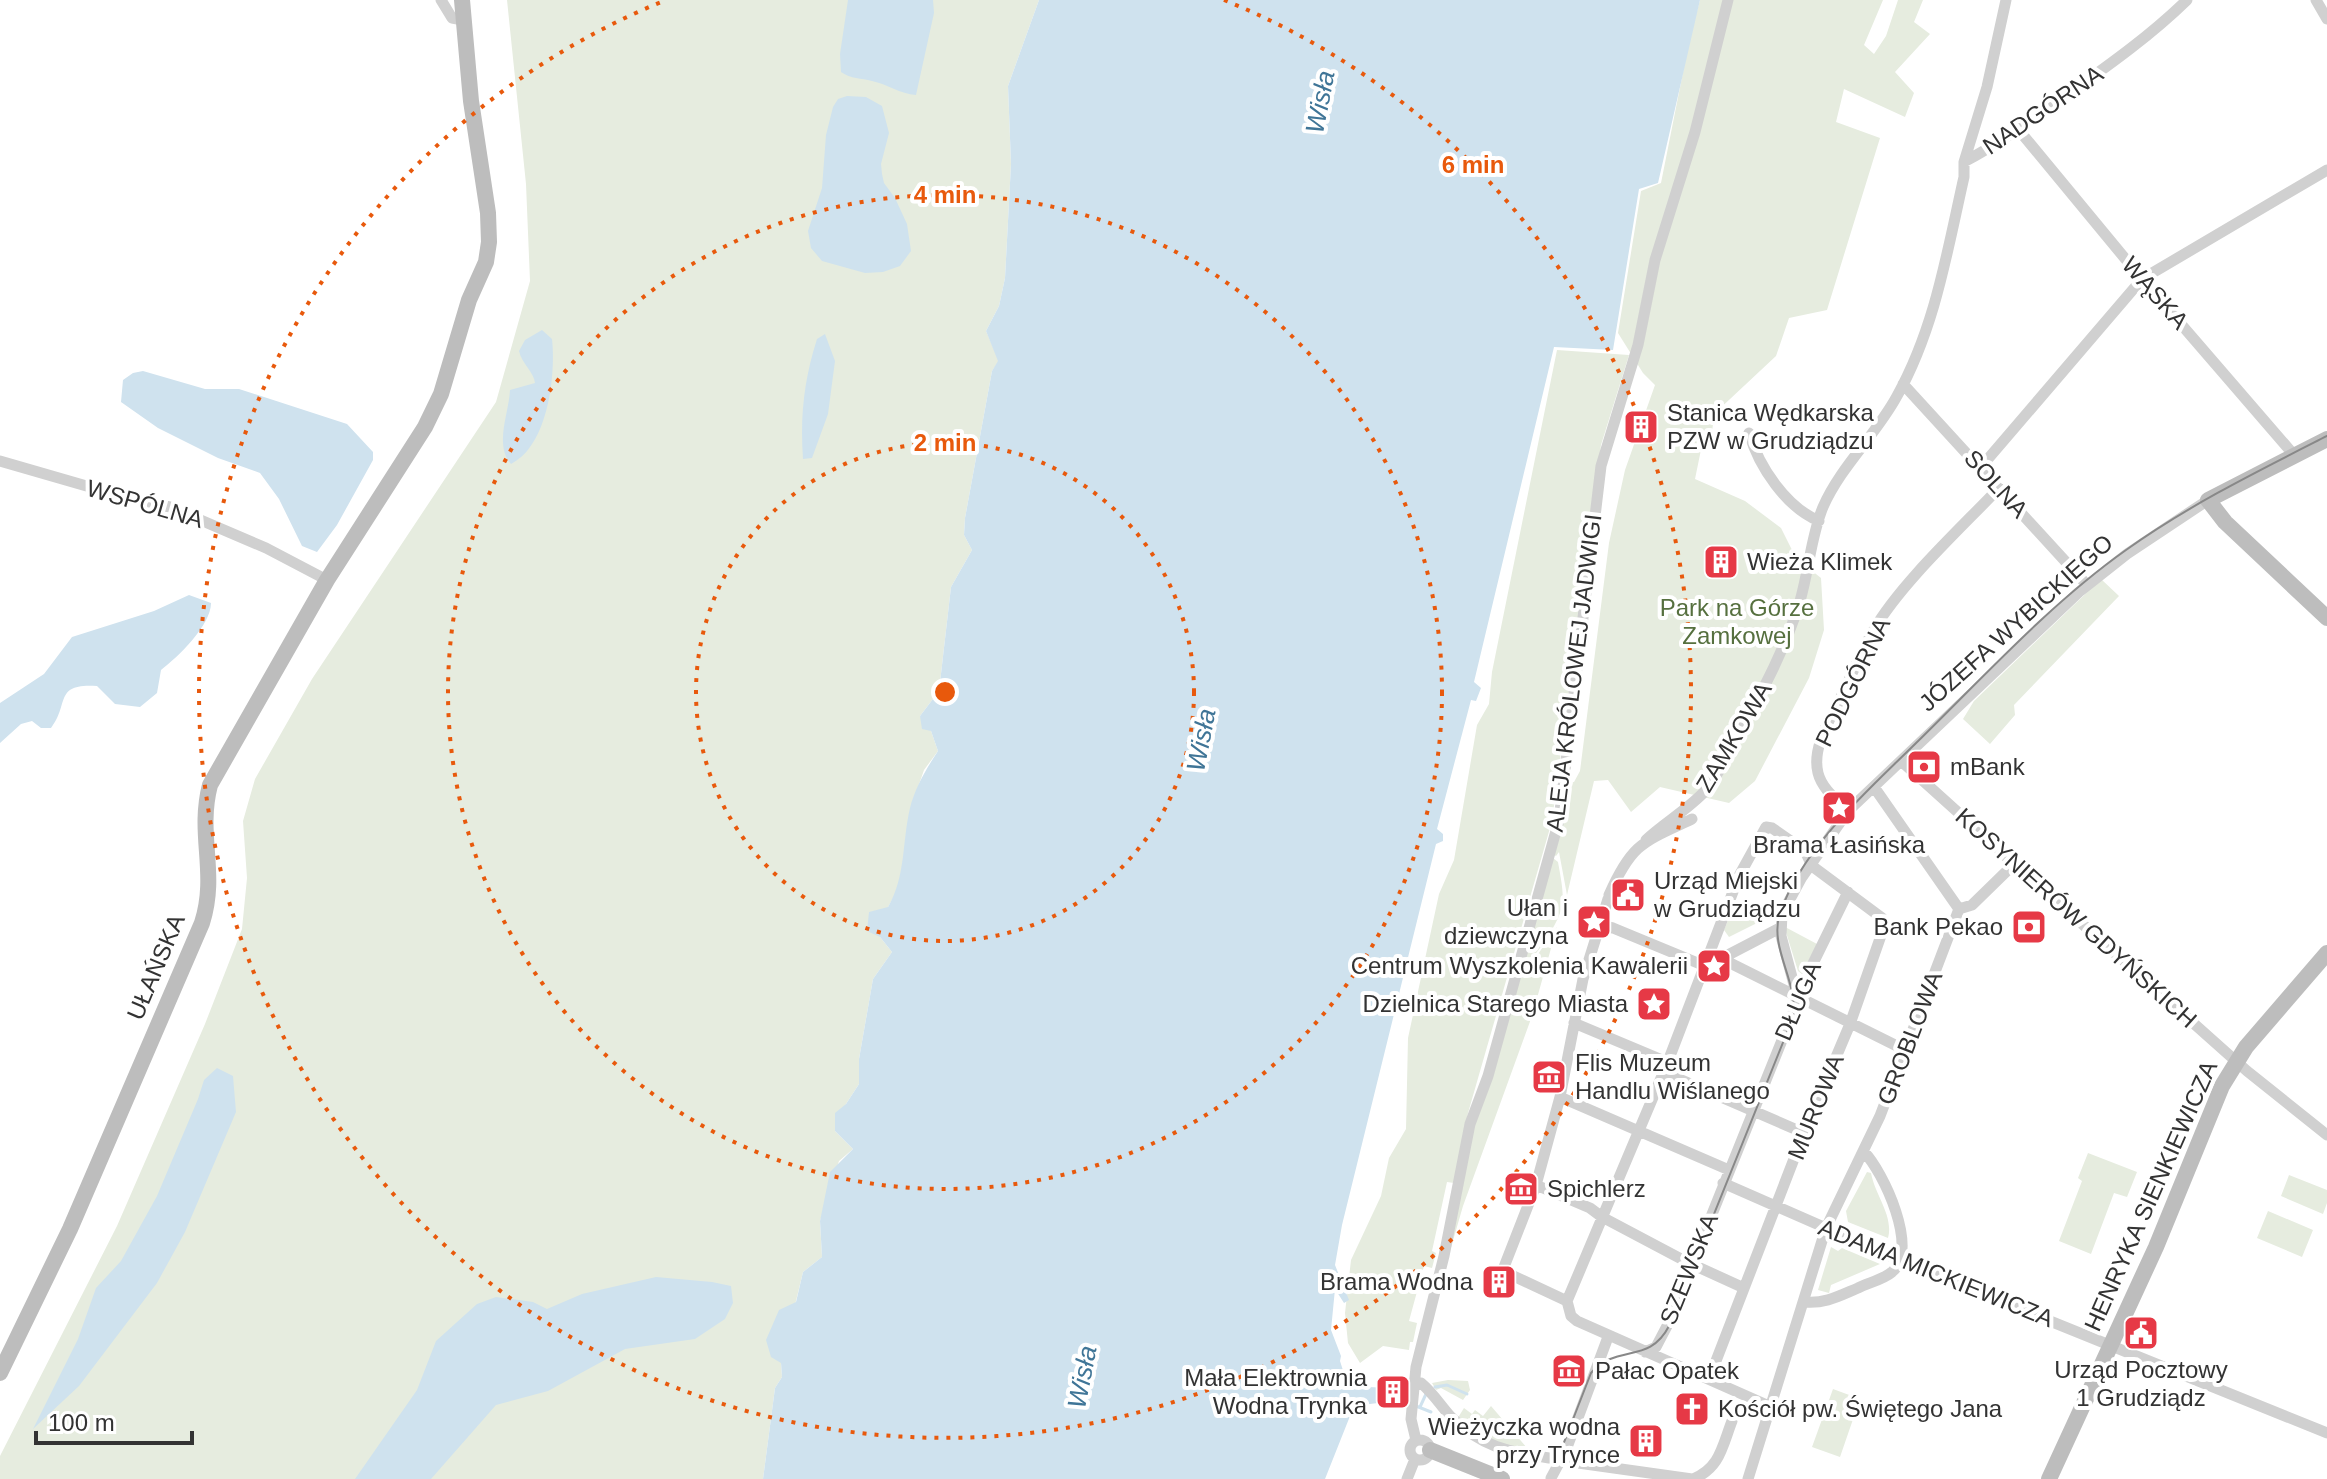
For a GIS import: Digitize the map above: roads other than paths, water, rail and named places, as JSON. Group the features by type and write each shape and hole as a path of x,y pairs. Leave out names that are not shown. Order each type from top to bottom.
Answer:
{"main road":[{"name":"UŁAŃSKA","path":"0,1373 70,1229 202,923 210,889 203,831 210,785 327,580 425,427 441,394 469,300 486,262 488,213 471,101 462,0"},
{"name":"JÓZEFA WYBICKIEGO","path":"2208,500 2327,439"},
{"path":"2208,500 2225,522 2327,618"},
{"name":"HENRYKA SIENKIEWICZA","path":"2049,1479 2156,1247 2222,1086 2237,1061 2327,953"},
{"path":"1423,1445 1502,1479"}],"street":[{"path":"441,0 452,18 463,20"},
{"name":"ALEJA KRÓLOWEJ JADWIGI","path":"1415,1459 1409,1447 1423,1445 1411,1419 1421,1344 1444,1256 1470,1124 1488,1076 1559,820 1601,466 1638,345 1655,260 1695,132 1728,0"},
{"path":"1964,162 1987,87 2006,0"},
{"name":"NADGÓRNA","path":"1903,384 1931,322 1964,177 1964,162 2018,129 2156,30 2187,0"},
{"path":"2316,0 2327,19"},
{"name":"WĄSKA","path":"2018,129 2294,455"},
{"path":"1981,467 2142,279 2327,170"},
{"name":"SOLNA","path":"1903,384 2087,585"},
{"name":"ZAMKOWA","path":"1646,840 1704,793 1722,765 1784,649 1803,589 1819,521 1831,491 1903,384"},
{"path":"1749,433 1761,462 1782,492 1804,515 1819,521"},
{"name":"WSPÓLNA","path":"0,461 170,507 208,521 327,580"},
{"name":"PODGÓRNA","path":"1848,811 1826,789 1818,773 1820,743 1831,716 1874,630 1902,592 1999,488"},
{"name":"JÓZEFA WYBICKIEGO","path":"1780,928 1785,907 1811,863 1848,811 2087,585 2208,500"},
{"name":"KOSYNIERÓW GDYŃSKICH","path":"1901,761 2013,865 2237,1061 2327,1135"},
{"path":"1874,787 1959,909 1972,905 2013,865"},
{"path":"1567,1301 1505,1270 1506,1260 1536,1185 1560,1097 1583,979 1608,897 1628,860 1646,840 1692,819"},
{"name":"MUROWA","path":"1709,1379 1804,1133 1850,1024 1884,927 1882,918 1811,863 1805,851 1766,827 1739,876 1710,953"},
{"name":"DŁUGA","path":"1726,1177 1795,1008 1797,996 1848,892"},
{"name":"GROBLOWA","path":"1748,1479 1826,1228 1864,1152 1959,909"},
{"path":"1599,925 1705,966"},
{"path":"1725,960 1728,955 1780,928 1797,996"},
{"path":"1769,1406 1577,1321 1571,1316 1567,1301 1710,953 1905,1050"},
{"path":"1574,1023 1752,1111 1804,1133"},
{"name":"ADAMA MICKIEWICZA","path":"1560,1097 1639,1130 1776,1207 2327,1433"},
{"path":"1804,1302 1827,1302 1894,1272 1899,1260 1902,1248 1896,1211 1874,1162 1864,1152"},
{"name":"SZEWSKA","path":"1645,1352 1656,1347 1660,1340 1726,1177"},
{"path":"1536,1185 1590,1208 1691,1264 1744,1288"},
{"path":"1551,1478 1569,1456 1608,1337"},
{"path":"1417,1387 1479,1441 1509,1452 1549,1458"},
{"path":"1714,1479 1715,1465 1732,1421"},
{"path":"1407,1479 1415,1459 1426,1458 1423,1445"},
{"path":"1569,1456 1692,1479 1707,1474 1715,1465"}],"water":[{"path":"848,0 933,0 934,13 916,95 841,72 840,54"},
{"name":"Wisła","path":"1039,0 1700,0 1658,183 1639,189 1613,350 1554,347 1474,682 1481,688 1476,701 1471,700 1437,829 1443,834 1443,841 1436,844 1342,1225 1335,1265 1349,1300 1344,1303 1335,1289 1331,1330 1348,1386 1389,1388 1386,1402 1354,1406 1325,1479 763,1479 775,1388 782,1377 781,1363 771,1357 766,1340 779,1310 796,1302 803,1272 822,1257 820,1221 830,1172 853,1149 835,1131 835,1113 846,1104 859,1084 859,1059 873,979 892,952 880,937 867,931 869,912 888,907 894,895 912,801 938,751 931,731 922,729 920,716 939,691 951,587 972,550 964,535 965,518 992,371 998,361 986,331 999,306 1005,278 1011,164 1008,86"},
{"path":"866,97 882,106 889,133 881,164 882,174 907,224 911,251 900,266 883,272 865,273 822,261 811,248 808,231 822,188 826,135 833,107 838,99"},
{"path":"542,330 552,339 553,354 547,408 534,442 524,455 511,464 506,456 503,438 510,390 535,383 519,351 525,340"},
{"path":"825,334 835,361 828,414 812,458 803,459 806,384 817,339"},
{"path":"143,371 205,389 239,389 347,424 373,452 373,460 337,525 317,552 302,546 279,499 260,473 218,458 158,428 121,402 123,380"},
{"path":"189,595 211,603 210,612 184,649 161,670 157,693 140,707 115,704 97,686 74,688 65,697 51,728 41,728 32,721 21,724 0,743 0,703 44,674 72,637 154,611"},
{"path":"217,1068 233,1076 236,1112 185,1232 157,1283 79,1386 33,1429 78,1339 96,1288 121,1261 157,1196 204,1080"},
{"path":"656,1277 731,1286 733,1303 725,1319 695,1339 625,1349 548,1391 496,1405 431,1479 355,1479 417,1390 436,1341 477,1304 496,1297 533,1302 547,1309 582,1294"}],"waterway":[{"path":"1435,1387 1447,1385 1467,1394"},
{"path":"1420,1407 1426,1394"},
{"path":"1386,1399 1409,1404"},
{"path":"1416,1406 1431,1412"}],"tram line":[{"path":"1555,1479 1556,1463 1591,1373 1611,1358 1652,1346 1669,1326 1792,1020 1792,993 1777,926 1790,889 1803,866 1855,804 2015,645 2097,572 2199,503 2327,436"}],"place":[{"name":"Stanica Wędkarska PZW w Grudziądzu","path":"1641,427"},
{"name":"Wieża Klimek","path":"1721,562"},
{"name":"mBank","path":"1924,767"},
{"name":"Brama Łasińska","path":"1839,808"},
{"name":"Urząd Miejski w Grudziądzu","path":"1628,895"},
{"name":"Ułan i dziewczyna","path":"1594,922"},
{"name":"Bank Pekao","path":"2029,927"},
{"name":"Centrum Wyszkolenia Kawalerii","path":"1714,966"},
{"name":"Dzielnica Starego Miasta","path":"1654,1004"},
{"name":"Flis Muzeum Handlu Wiślanego","path":"1549,1077"},
{"name":"Spichlerz","path":"1521,1189"},
{"name":"Brama Wodna","path":"1499,1282"},
{"name":"Urząd Pocztowy 1 Grudziądz","path":"2141,1333"},
{"name":"Pałac Opatek","path":"1569,1371"},
{"name":"Mała Elektrownia Wodna Trynka","path":"1393,1392"},
{"name":"Kościół pw. Świętego Jana","path":"1692,1409"},
{"name":"Wieżyczka wodna przy Trynce","path":"1646,1441"}],"park label":[{"name":"Park na Górze Zamkowej","path":"1737,622"}]}
